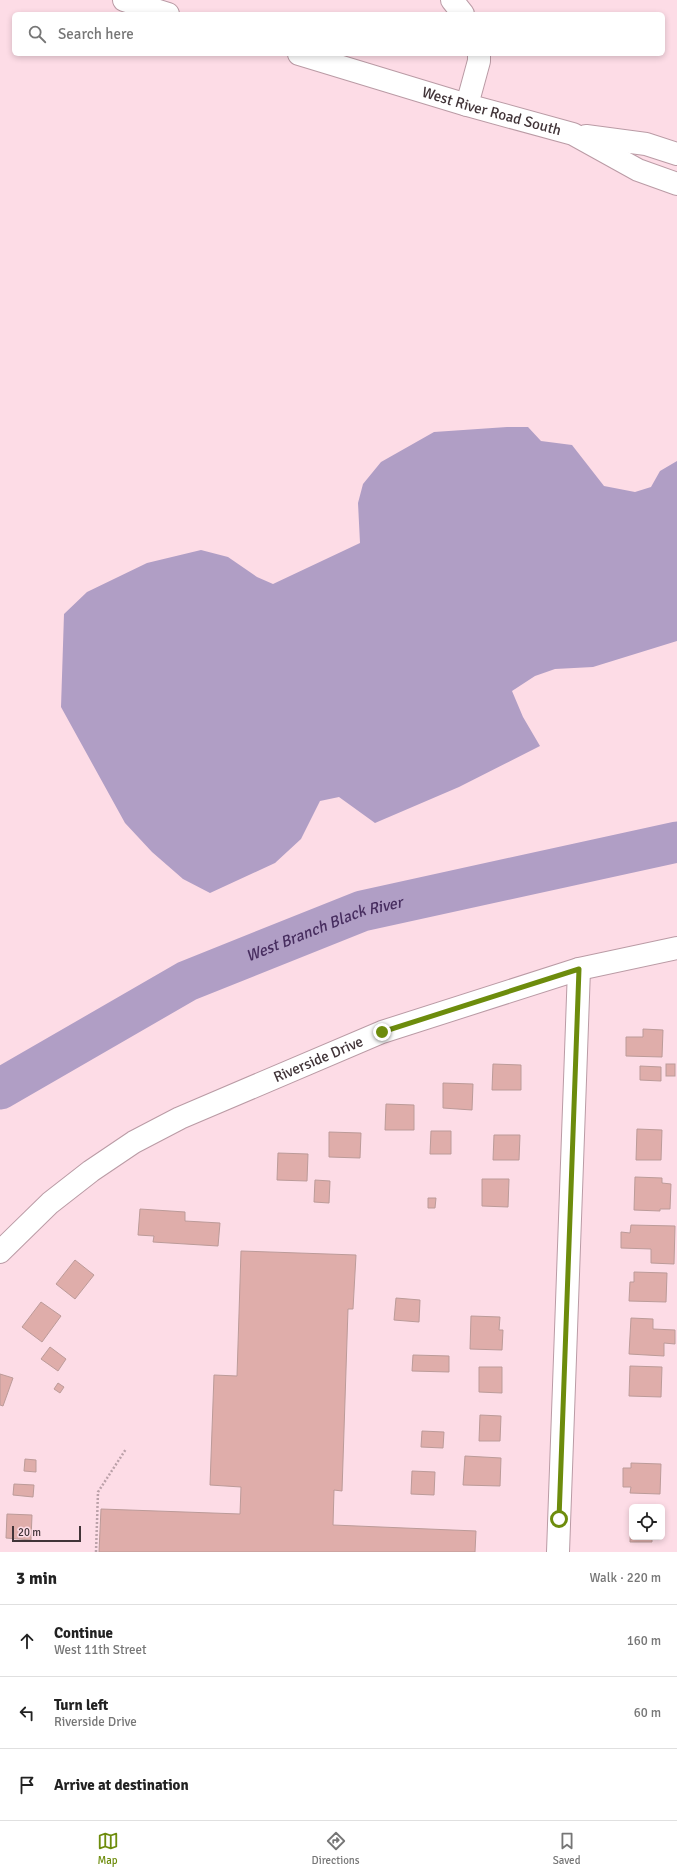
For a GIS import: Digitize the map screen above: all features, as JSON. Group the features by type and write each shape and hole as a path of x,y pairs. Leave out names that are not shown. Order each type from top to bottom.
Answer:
{"street":[{"path":"124,0 162,12"},
{"path":"452,0 461,12"},
{"name":"West River Road South","path":"306,56 467,105 573,134 638,170 677,184"},
{"path":"467,105 479,56"},
{"path":"573,134 646,144 677,154"},
{"name":"Riverside Drive","path":"0,1252 50,1203 91,1171 134,1142 180,1118 382,1032 579,969 677,948"},
{"path":"558,1552 579,969"}],"path":[{"path":"96,1552 98,1492 126,1449"}],"shaded area":[{"path":"528,427 541,441 572,445 604,486 635,492 651,487 660,471 677,461 677,641 593,667 555,669 535,676 512,691 523,717 540,746 459,787 375,823 339,797 320,801 301,839 275,863 210,893 183,879 152,852 125,823 61,707 64,614 87,592 147,563 201,550 228,557 257,577 273,584 360,543 358,503 363,484 381,462 434,432"}],"building":[{"path":"643,1029 663,1030 662,1057 626,1056 626,1037 643,1037"},
{"path":"493,1064 521,1065 521,1090 492,1090"},
{"path":"666,1064 675,1064 675,1076 666,1076"},
{"path":"640,1066 661,1067 661,1081 640,1080"},
{"path":"443,1083 473,1084 472,1110 443,1108"},
{"path":"386,1104 414,1105 414,1130 385,1130"},
{"path":"637,1129 662,1130 661,1160 636,1160"},
{"path":"431,1131 451,1131 451,1154 430,1154"},
{"path":"329,1132 361,1133 360,1158 329,1157"},
{"path":"494,1135 520,1135 519,1160 493,1160"},
{"path":"278,1153 308,1154 307,1181 277,1180"},
{"path":"635,1177 662,1178 662,1183 671,1184 670,1209 660,1209 660,1211 634,1210"},
{"path":"482,1179 509,1179 508,1207 482,1206"},
{"path":"315,1180 330,1181 329,1203 314,1202"},
{"path":"428,1198 436,1198 435,1208 428,1208"},
{"path":"140,1209 185,1212 185,1221 220,1223 218,1246 153,1242 154,1236 138,1235"},
{"path":"631,1225 675,1226 674,1264 651,1263 651,1249 621,1248 621,1232 630,1233"},
{"path":"241,1251 356,1255 353,1309 348,1309 342,1491 334,1490 333,1525 476,1531 475,1552 99,1552 101,1509 240,1514 241,1487 210,1485 214,1375 237,1376"},
{"path":"75,1260 94,1275 75,1299 56,1284"},
{"path":"634,1272 667,1273 666,1302 629,1301 630,1282 634,1282"},
{"path":"396,1298 420,1300 419,1322 394,1320"},
{"path":"41,1302 61,1316 42,1342 22,1327"},
{"path":"471,1316 500,1317 499,1330 503,1330 502,1350 470,1349"},
{"path":"631,1318 653,1319 653,1329 675,1330 675,1344 664,1343 664,1356 629,1354"},
{"path":"50,1347 66,1359 58,1371 41,1359"},
{"path":"413,1355 449,1356 449,1372 412,1371"},
{"path":"630,1366 662,1367 661,1397 629,1396"},
{"path":"479,1367 502,1367 502,1393 479,1392"},
{"path":"0,1374 13,1378 3,1406 0,1405"},
{"path":"58,1383 64,1387 60,1393 54,1389"},
{"path":"480,1415 501,1416 500,1441 479,1441"},
{"path":"422,1431 444,1432 443,1448 421,1447"},
{"path":"465,1456 501,1458 500,1486 463,1485"},
{"path":"25,1459 36,1460 36,1472 24,1471"},
{"path":"631,1463 661,1464 660,1494 630,1493 631,1487 623,1487 623,1468 631,1468"},
{"path":"412,1471 435,1472 434,1495 411,1494"},
{"path":"14,1484 34,1485 33,1497 13,1495"},
{"path":"7,1514 32,1515 31,1540 6,1538"},
{"path":"630,1540 652,1540 652,1542 630,1542"}],"waterway":[{"name":"West Branch Black River","path":"0,1089 187,981 362,911 677,842"}],"route":[{"path":"382,1032 579,969 559,1519"}]}
